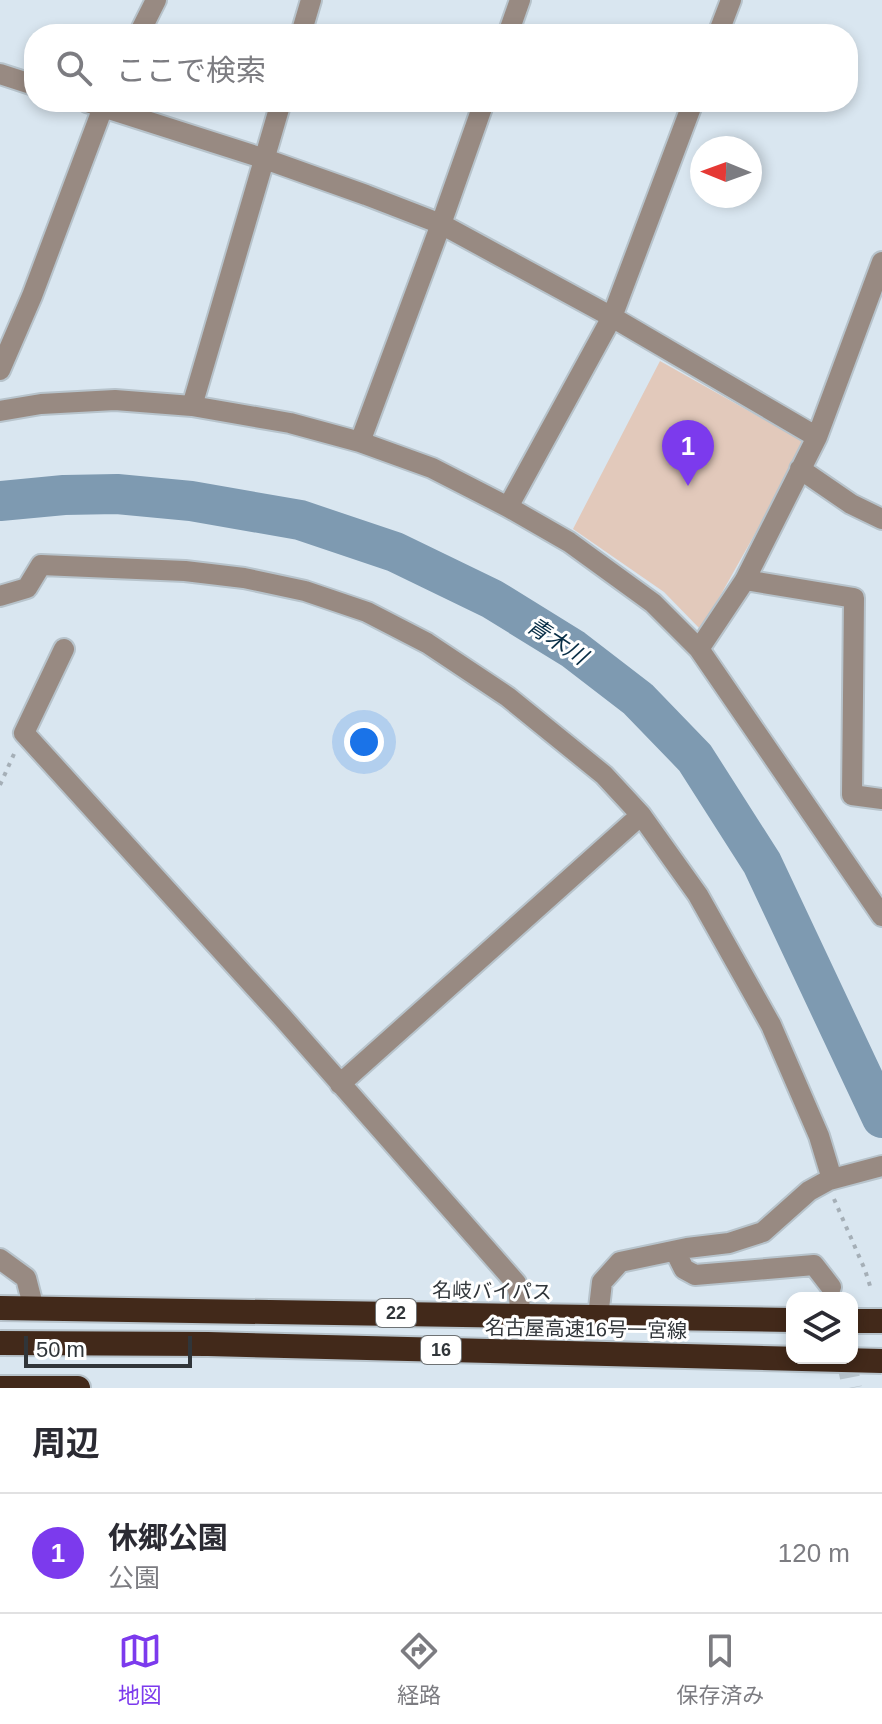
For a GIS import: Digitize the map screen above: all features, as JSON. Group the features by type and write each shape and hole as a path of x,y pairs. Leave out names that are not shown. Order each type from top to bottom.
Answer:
{"highway":[{"name":"名岐バイパス","path":"0,1308 786,1320"},
{"name":"名古屋高速16号一宮線","path":"0,1343 208,1344 882,1361"},
{"path":"0,1388 78,1388"}],"street":[{"path":"144,24 156,0"},
{"path":"304,24 311,0"},
{"path":"512,24 520,0"},
{"path":"722,24 731,0"},
{"path":"0,74 24,82"},
{"path":"0,370 32,296 95,112"},
{"path":"122,112 265,159 441,224 612,317 817,437"},
{"path":"192,406 278,112"},
{"path":"360,442 480,112"},
{"path":"508,507 612,317 689,112"},
{"path":"699,649 745,580 817,437 882,262"},
{"path":"0,411 41,404 115,400 192,406 290,423 360,442 432,468 508,507 569,542 653,603 699,649 882,916"},
{"path":"800,469 851,504 882,519"},
{"path":"0,596 27,588 41,565 185,571 290,588 367,612 427,643 508,697 604,775 641,815 698,895 771,1025 819,1136 832,1179"},
{"path":"745,580 854,598 852,795 882,799"},
{"path":"64,649 24,733 516,1283 520,1315"},
{"path":"340,1084 641,815"},
{"path":"598,1317 602,1282 620,1262 729,1243 763,1232 809,1191 832,1179 882,1166"},
{"path":"675,1251 684,1269 695,1275 814,1265 831,1287"},
{"path":"0,1259 26,1278 34,1309"}],"path":[{"path":"0,785 24,733"},
{"path":"832,1179 838,1212 871,1289"}],"shaded area":[{"path":"660,361 806,443 701,630 664,592 573,529"}],"waterway":[{"name":"青木川","path":"0,501 117,494 191,501 300,520 395,552 492,599 573,649 638,699 695,758 762,863 882,1118"}],"tunnel":[{"path":"847,1364 852,1388"}],"place":[{"name":"休郷公園","path":"688,486"}]}
